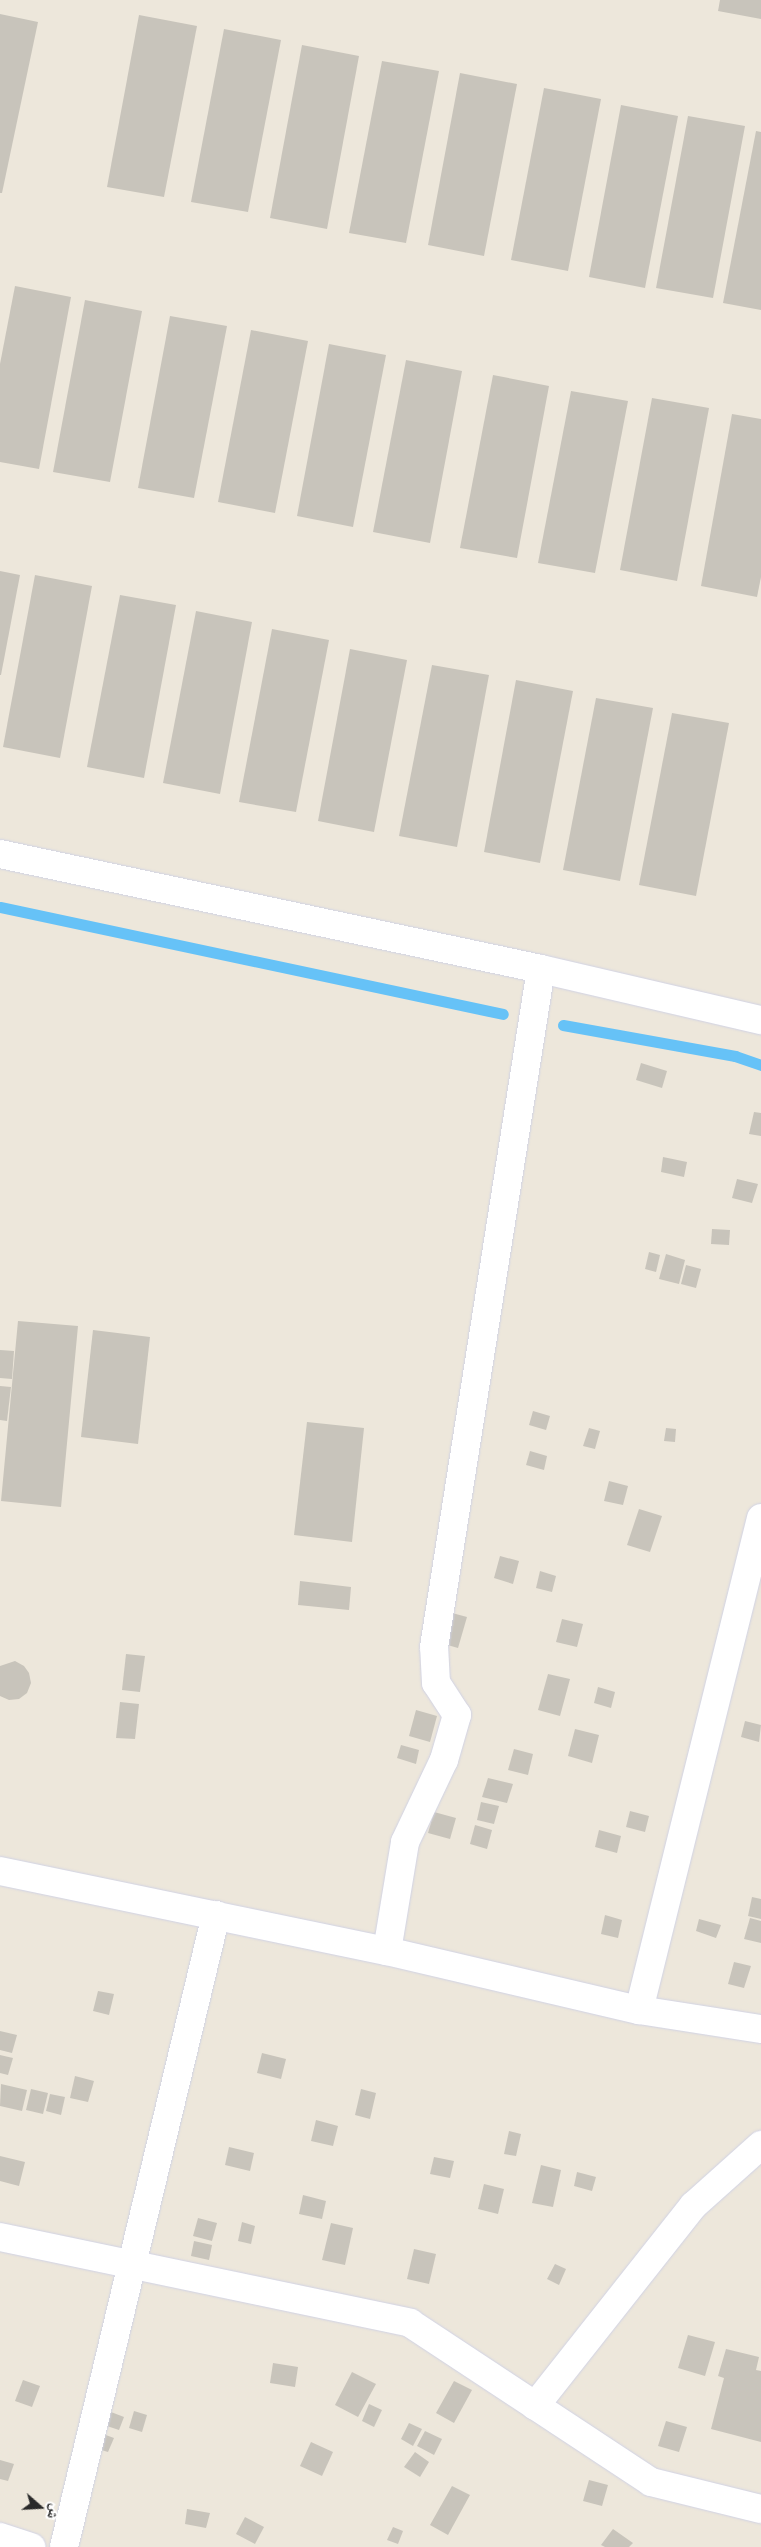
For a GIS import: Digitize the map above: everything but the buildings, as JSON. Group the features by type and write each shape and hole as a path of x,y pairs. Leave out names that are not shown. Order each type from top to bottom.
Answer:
{"street":[{"path":"0,854 541,969 761,1020"},
{"path":"387,1951 405,1842 444,1760 457,1715 436,1684 434,1647 541,969"},
{"path":"639,2010 761,1518"},
{"path":"0,1871 387,1951 639,2010 761,2029"},
{"path":"64,2547 216,1915"},
{"path":"536,2406 694,2205 761,2145"},
{"path":"0,2237 132,2267 410,2323 652,2482 761,2509"},
{"path":"0,2537 31,2547"}],"waterway":[{"path":"0,907 503,1014"},
{"path":"563,1025 735,1056 761,1065"}]}
